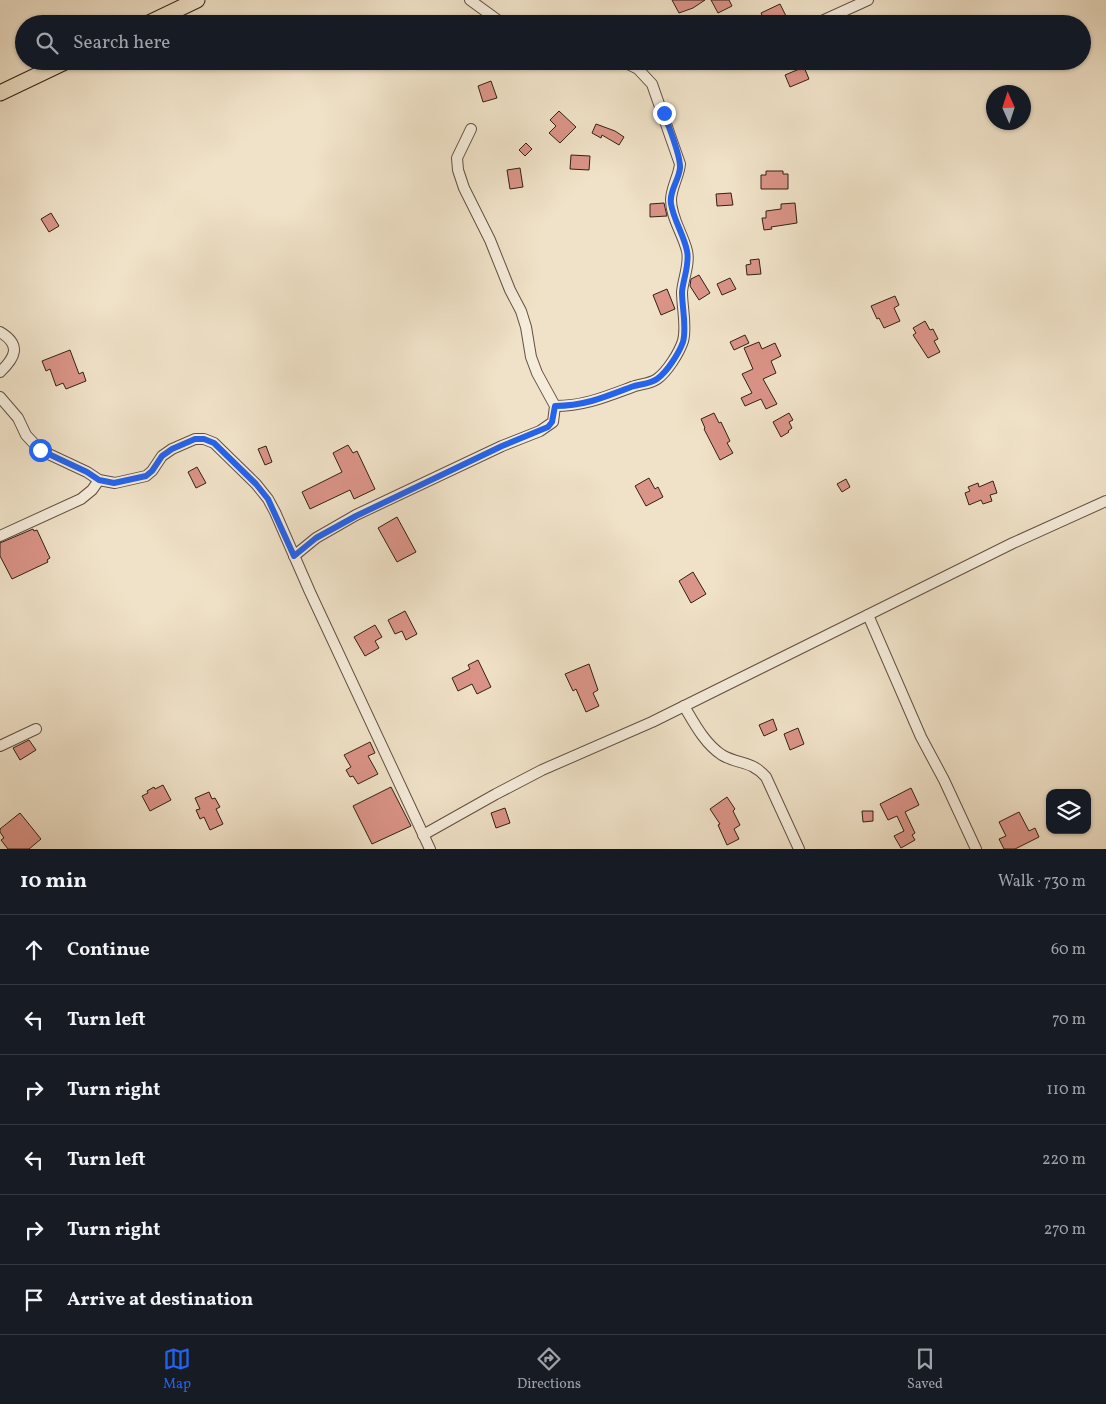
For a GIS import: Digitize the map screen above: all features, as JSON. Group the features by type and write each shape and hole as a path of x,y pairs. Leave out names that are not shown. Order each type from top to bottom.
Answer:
{"main road":[{"path":"166,15 197,0"},
{"path":"0,93 48,70"}],"street":[{"path":"470,0 491,15"},
{"path":"835,15 868,0"},
{"path":"555,406 590,402 652,381 661,375 670,363 684,336 682,293 687,251 670,201 680,164 652,84 638,70"},
{"path":"294,556 316,538 356,516 502,446 548,427 552,422 555,406 534,365 521,311 510,290 490,240 464,188 458,170 457,158 471,129"},
{"path":"0,332 13,346 14,354 12,360 0,372"},
{"path":"0,397 18,418 26,435 40,450 87,472 99,480 114,483 146,476 152,471 162,456 172,449 195,439 204,439 214,443 256,484 268,499 430,849"},
{"path":"0,536 81,499 92,490 99,480"},
{"path":"423,835 542,770 606,743 684,706 1013,543 1106,501"},
{"path":"868,615 921,737 944,780 976,849"},
{"path":"684,706 697,728 714,748 732,760 752,765 759,769 766,777 799,849"},
{"path":"0,746 36,729"}],"building":[{"path":"672,0 705,0 693,8 679,13"},
{"path":"711,0 729,0 732,6 718,13"},
{"path":"780,4 786,15 762,15 761,13"},
{"path":"797,70 805,70 809,79 790,87 785,75"},
{"path":"491,81 497,98 483,102 478,86"},
{"path":"559,111 576,127 560,143 549,133 556,126 550,120"},
{"path":"596,124 615,131 624,137 619,145 602,135 601,138 592,133"},
{"path":"526,143 532,149 525,156 519,150"},
{"path":"571,155 590,156 589,170 570,169"},
{"path":"520,168 523,187 510,189 507,170"},
{"path":"766,171 783,171 783,174 788,174 788,189 761,189 761,175 766,175"},
{"path":"731,193 733,205 717,206 716,194"},
{"path":"664,203 667,216 650,217 650,204"},
{"path":"795,203 797,223 764,230 762,218 766,218 766,211 781,209 781,204"},
{"path":"51,213 59,226 49,232 41,219"},
{"path":"759,259 761,274 747,275 746,265 751,264 750,260"},
{"path":"699,275 710,293 699,300 690,286 691,279"},
{"path":"730,278 736,289 722,295 717,284"},
{"path":"667,289 675,309 661,315 653,295"},
{"path":"895,296 899,305 894,308 900,321 884,328 871,306"},
{"path":"925,321 930,330 933,329 938,339 934,341 940,352 928,358 913,335 916,333 913,328"},
{"path":"745,335 749,343 734,350 730,342"},
{"path":"759,342 762,349 775,343 781,356 771,361 776,373 763,379 777,404 766,409 761,399 745,406 741,398 752,393 742,374 753,369 744,348"},
{"path":"70,350 79,374 83,372 86,381 66,389 63,383 56,386 50,369 46,371 42,361"},
{"path":"714,413 719,423 721,422 730,441 727,443 733,453 720,460 701,419"},
{"path":"789,413 793,420 789,422 792,428 781,437 773,422"},
{"path":"348,445 353,453 357,451 375,489 354,499 350,490 310,509 302,492 342,472 333,453"},
{"path":"266,446 272,462 265,465 258,449"},
{"path":"197,467 206,483 196,488 188,472"},
{"path":"649,478 655,489 658,487 663,497 646,506 635,486"},
{"path":"846,479 850,487 842,492 837,484"},
{"path":"993,481 997,493 990,495 992,501 983,504 981,500 969,505 965,493 970,491 968,487 978,483 979,487"},
{"path":"397,517 416,552 397,562 378,528"},
{"path":"33,529 34,531 37,530 50,558 47,560 48,562 12,579 0,556 0,543"},
{"path":"693,572 706,594 691,603 679,581"},
{"path":"405,611 417,634 406,640 402,631 395,634 388,620"},
{"path":"375,625 382,637 375,641 379,648 365,656 354,637"},
{"path":"478,660 491,687 477,694 472,684 458,691 452,678 470,669 468,665"},
{"path":"589,664 598,690 593,693 599,706 586,712 576,689 573,691 565,674"},
{"path":"773,719 777,730 764,736 759,725"},
{"path":"798,728 804,744 790,750 784,734"},
{"path":"29,740 36,750 20,760 13,748"},
{"path":"370,742 375,753 368,756 378,774 358,784 353,776 350,777 346,770 351,767 344,755"},
{"path":"163,785 171,800 150,811 142,796 154,787 155,789"},
{"path":"391,787 411,826 372,844 353,806"},
{"path":"911,788 919,805 905,812 915,833 912,835 915,840 901,848 894,836 904,831 897,816 888,820 880,804"},
{"path":"209,792 212,799 215,798 220,807 216,809 223,824 210,830 204,817 200,819 196,810 200,809 195,798"},
{"path":"727,797 735,809 733,811 740,825 734,829 739,839 727,845 718,825 720,824 710,809"},
{"path":"505,808 510,823 496,828 491,813"},
{"path":"862,811 873,811 873,821 863,822"},
{"path":"1019,812 1029,831 1035,828 1039,837 1015,849 1004,849 999,839 1006,836 999,822"},
{"path":"20,813 41,839 29,849 8,849 1,840 4,838 0,829"}],"route":[{"path":"40,450 53,458 87,472 99,480 114,483 146,476 152,471 162,456 182,444 195,439 204,439 214,443 256,484 268,499 294,556 316,538 334,527 429,480 548,427 552,422 555,406 590,402 657,379 670,363 684,336 682,293 688,258 670,201 680,170 680,164 664,113"}]}
